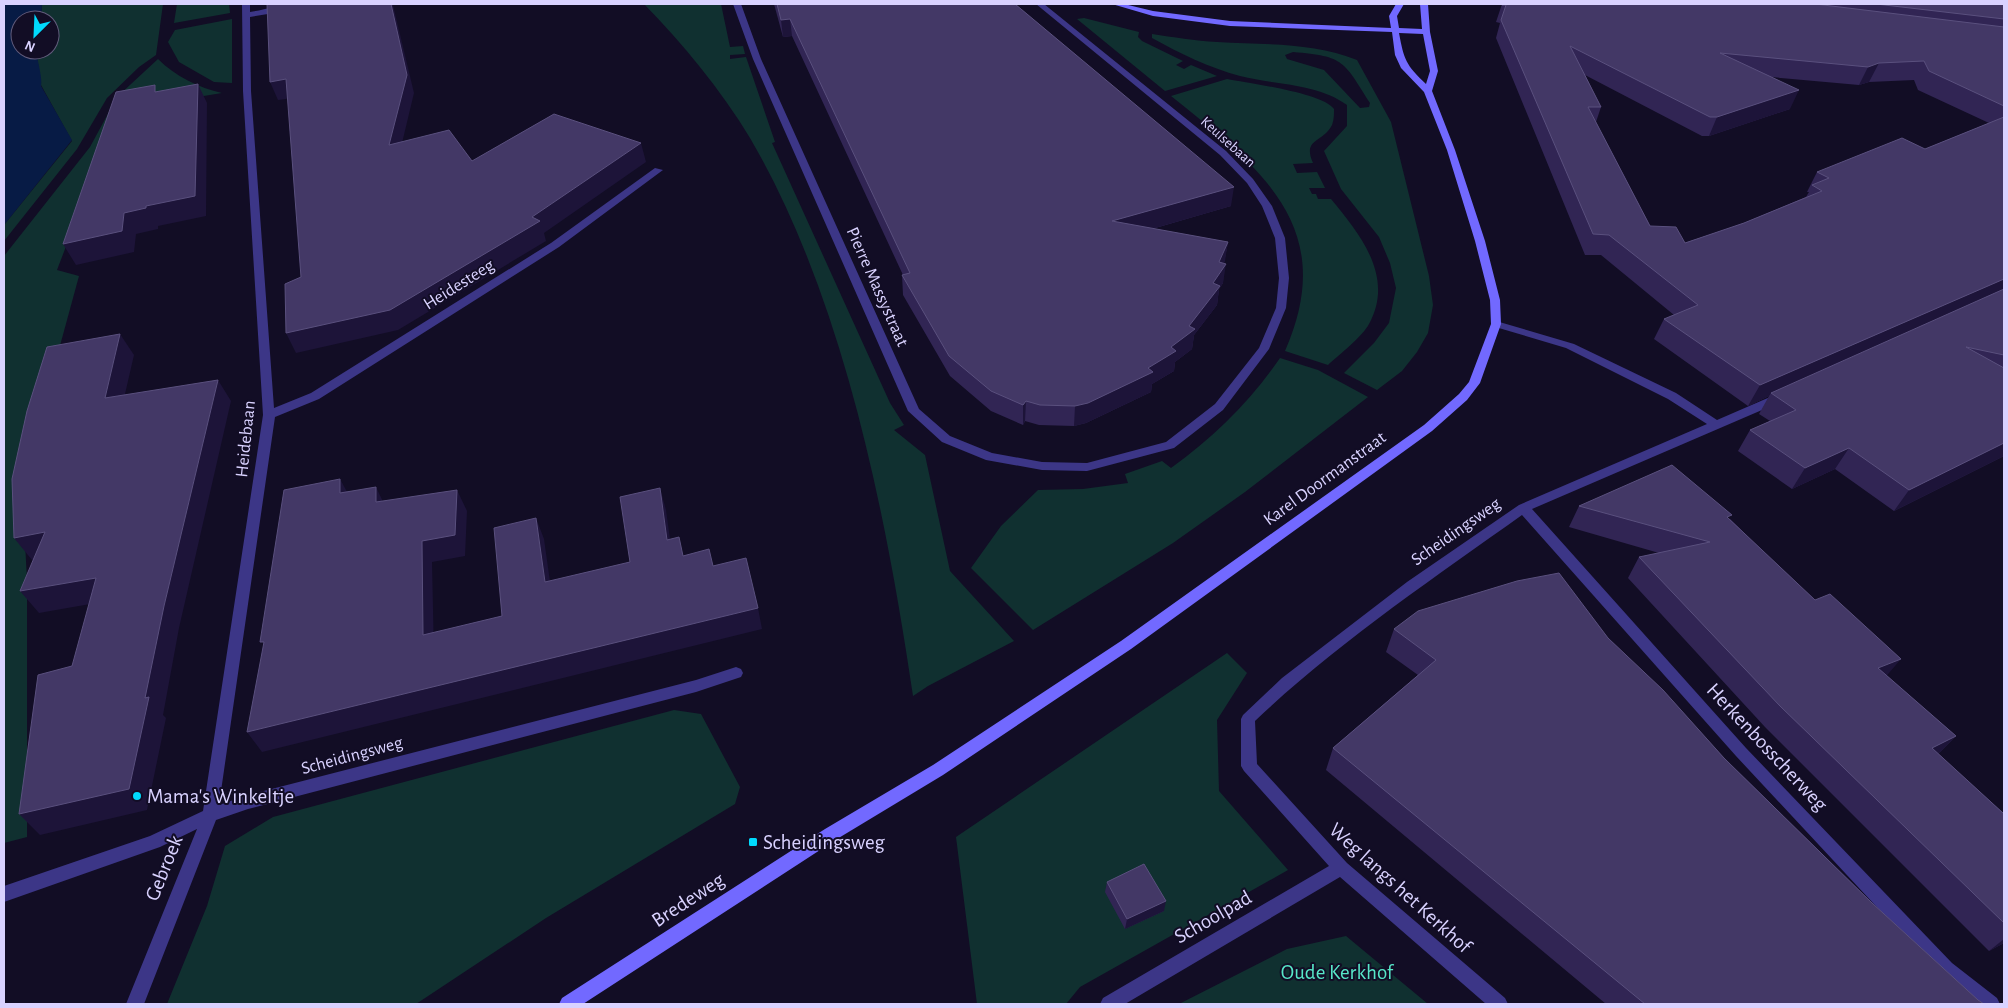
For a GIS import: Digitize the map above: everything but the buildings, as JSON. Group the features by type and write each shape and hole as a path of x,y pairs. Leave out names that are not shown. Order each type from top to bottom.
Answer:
{"main road":[{"path":"1116,4 1172,17 1214,22 1426,32"},
{"name":"Karel Doormanstraat","path":"831,834 938,770 1126,645 1428,428 1452,408 1474,383 1496,324 1495,300 1480,241 1451,150 1428,91 1404,68 1394,30 1393,16 1400,4"},
{"path":"1424,4 1426,32 1434,71 1428,91"},
{"name":"Bredeweg","path":"568,1004 831,834"}],"street":[{"path":"247,9 283,9 294,4"},
{"name":"Pierre Massystraat","path":"737,4 757,59 914,411 946,439 990,457 1042,466 1087,467"},
{"name":"Keulsebaan","path":"1040,4 1223,153 1250,181 1267,206 1280,238 1284,278 1281,308 1264,349 1219,407 1170,445 1087,467"},
{"name":"Heidebaan","path":"210,815 270,415 247,91 247,9"},
{"name":"Heidesteeg","path":"270,415 315,396 547,250 658,170"},
{"path":"1496,324 1570,346 1672,396 1717,426"},
{"name":"Scheidingsweg","path":"1248,719 1287,682 1412,586 1523,508 1788,394"},
{"name":"Herkenbosscherweg","path":"1523,508 1740,752 1946,969 1991,1004"},
{"name":"Scheidingsweg","path":"210,815 248,802 696,686 736,673"},
{"name":"Weg langs het Kerkhof","path":"1248,719 1249,766 1341,868 1499,1004"},
{"name":"Gebroek","path":"4,894 154,842 210,815"},
{"name":"Gebroek","path":"134,1004 210,815"},
{"name":"Schoolpad","path":"1108,1004 1341,868"}],"green space":[{"path":"42,4 163,4 156,55 139,67 107,98 77,149 4,241 4,225 72,141 41,85 37,60 60,60 60,10 42,10"},
{"path":"177,4 229,4 230,13 174,23"},
{"path":"644,4 721,4 730,47 743,46 745,54 730,55 730,59 746,57 775,142 772,143 890,403 904,425 894,430 925,455 950,571 1014,641 928,686 913,696 889,555 857,409 836,337 811,268 783,201 739,120 701,68"},
{"path":"1084,18 1139,32 1138,37 1142,41 1183,61 1176,65 1184,69 1191,65 1217,76 1165,91 1077,19"},
{"path":"232,19 232,83 214,82 179,62 168,42 175,30"},
{"path":"1152,34 1184,39 1306,47 1340,54 1357,60 1391,122 1429,276 1433,305 1428,333 1417,352 1402,371 1377,390 1344,373 1374,343 1389,323 1396,288 1390,263 1379,237 1341,189 1324,151 1347,126 1347,105 1323,92 1253,79 1217,69 1184,55 1152,38","holes":["1293,52 1333,59 1348,70 1370,103 1369,107 1360,108 1324,70 1287,59 1285,55"]},
{"path":"158,59 172,71 188,80 222,93 118,110 57,270 79,276 22,485 27,580 27,837 4,843 4,256 90,147 117,97"},
{"path":"1227,79 1267,86 1316,98 1334,109 1332,125 1324,135 1315,141 1310,149 1313,163 1293,164 1297,173 1317,172 1325,188 1309,188 1312,194 1316,194 1318,199 1331,199 1353,227 1371,257 1376,273 1378,290 1376,307 1366,329 1328,365 1285,351 1300,307 1303,268 1296,234 1282,203 1260,175 1234,148 1171,96"},
{"path":"1280,358 1318,370 1368,397 1245,492 1173,543 1033,630 971,568 1001,526 1038,490 1083,489 1128,483 1125,474 1162,461 1171,468 1202,444 1244,404"},
{"path":"1227,653 1247,673 1217,720 1219,791 1288,870 1080,987 1066,1004 977,1004 956,837"},
{"path":"674,710 701,714 740,787 735,804 546,918 416,1004 167,1004 207,906 225,846 273,817"},
{"name":"Oude Kerkhof","path":"1346,936 1428,1004 1179,1004 1287,949"}],"water":[{"path":"4,4 42,4 42,10 10,10 10,60 38,60 41,86 72,140 4,225"}],"place":[{"name":"Mama's Winkeltje","path":"137,796"},
{"name":"Scheidingsweg","path":"753,842"}]}
